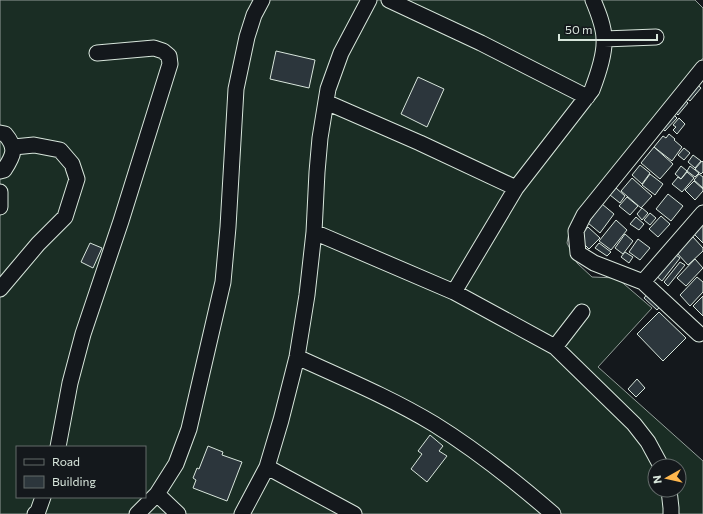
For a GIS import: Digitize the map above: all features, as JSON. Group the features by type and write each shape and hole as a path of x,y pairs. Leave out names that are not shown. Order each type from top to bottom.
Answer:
{"street":[{"path":"138,514 157,494 176,464 189,429 223,282 228,227 236,88 247,37 262,0"},
{"path":"242,514 268,467 298,357 314,232 317,165 320,138 328,89 341,53 369,0"},
{"path":"389,0 481,43 587,97"},
{"path":"454,292 516,188 592,90 597,77 604,39 600,18 593,0"},
{"path":"604,39 656,37"},
{"path":"58,446 70,383 83,334 170,64 169,56 163,51 154,48 97,54"},
{"path":"702,334 643,282 594,263 578,253 576,231 584,215 703,68"},
{"path":"326,102 420,143 516,188"},
{"path":"0,133 5,134 14,147 10,161 4,170 0,170"},
{"path":"0,289 38,244 65,217 77,179 72,164 60,150 34,145 14,147"},
{"path":"0,192 0,207"},
{"path":"643,282 703,213"},
{"path":"314,232 454,292 555,347 634,424 648,442 657,458"},
{"path":"555,347 582,312"},
{"path":"298,357 389,399 434,424 484,458 523,488 552,514"},
{"path":"268,467 354,514"},
{"path":"157,494 178,514"},
{"path":"35,514 38,511 43,498"},
{"path":"670,498 671,514"}],"green space":[{"path":"0,0 695,0 703,8 703,58 570,228 567,243 577,263 592,277 617,278 652,308 598,367 703,461 703,514 0,514"}],"building":[{"path":"276,51 315,60 309,88 270,79"},
{"path":"418,77 444,89 427,127 401,114"},
{"path":"693,81 701,88 690,101 684,96"},
{"path":"681,97 688,103 678,115 672,109"},
{"path":"670,111 677,118 665,131 658,125"},
{"path":"679,118 685,124 677,134 673,130 676,127 673,125"},
{"path":"669,134 682,147 672,161 654,147 663,136 666,138"},
{"path":"654,147 673,164 660,179 641,163"},
{"path":"684,148 690,153 684,160 678,155"},
{"path":"693,155 701,161 695,168 688,162"},
{"path":"702,161 703,172 701,174 695,169"},
{"path":"640,165 650,173 642,184 632,175"},
{"path":"681,166 687,171 681,179 675,174"},
{"path":"690,166 699,173 695,177 687,171"},
{"path":"687,172 694,178 682,192 672,184 678,177 681,179"},
{"path":"650,174 663,184 655,195 642,185"},
{"path":"699,174 703,177 703,188 694,180"},
{"path":"632,178 652,196 641,208 621,191"},
{"path":"694,181 703,189 695,200 685,190"},
{"path":"616,188 625,196 620,203 610,195"},
{"path":"668,194 683,206 671,221 656,209"},
{"path":"627,197 638,206 630,215 619,206"},
{"path":"602,204 614,214 600,233 588,223"},
{"path":"642,208 648,213 642,220 637,214"},
{"path":"650,213 656,218 650,225 644,220"},
{"path":"661,216 670,224 658,237 649,229"},
{"path":"636,217 644,224 639,230 630,224"},
{"path":"703,219 703,243 691,231"},
{"path":"616,220 627,230 611,250 599,241"},
{"path":"588,227 600,238 589,249 578,238"},
{"path":"625,234 633,241 623,254 615,248"},
{"path":"693,237 703,248 703,251 688,265 676,252"},
{"path":"638,239 650,248 640,260 629,252"},
{"path":"90,243 102,248 93,268 81,262"},
{"path":"599,243 611,252 607,256 595,248"},
{"path":"625,252 633,257 629,263 621,257"},
{"path":"672,252 680,258 662,281 654,274"},
{"path":"695,259 703,268 686,286 677,278"},
{"path":"680,262 685,265 668,286 664,282"},
{"path":"697,277 703,282 703,292 690,306 680,295"},
{"path":"650,291 663,303 657,310 644,298"},
{"path":"703,296 703,316 693,306"},
{"path":"659,312 686,338 663,361 637,334"},
{"path":"637,379 645,388 636,397 628,389"},
{"path":"430,435 443,446 439,451 447,456 427,482 411,469 422,454 418,451"},
{"path":"208,446 223,452 222,455 242,462 227,501 193,488 196,480 193,478 197,468 199,469"}]}
